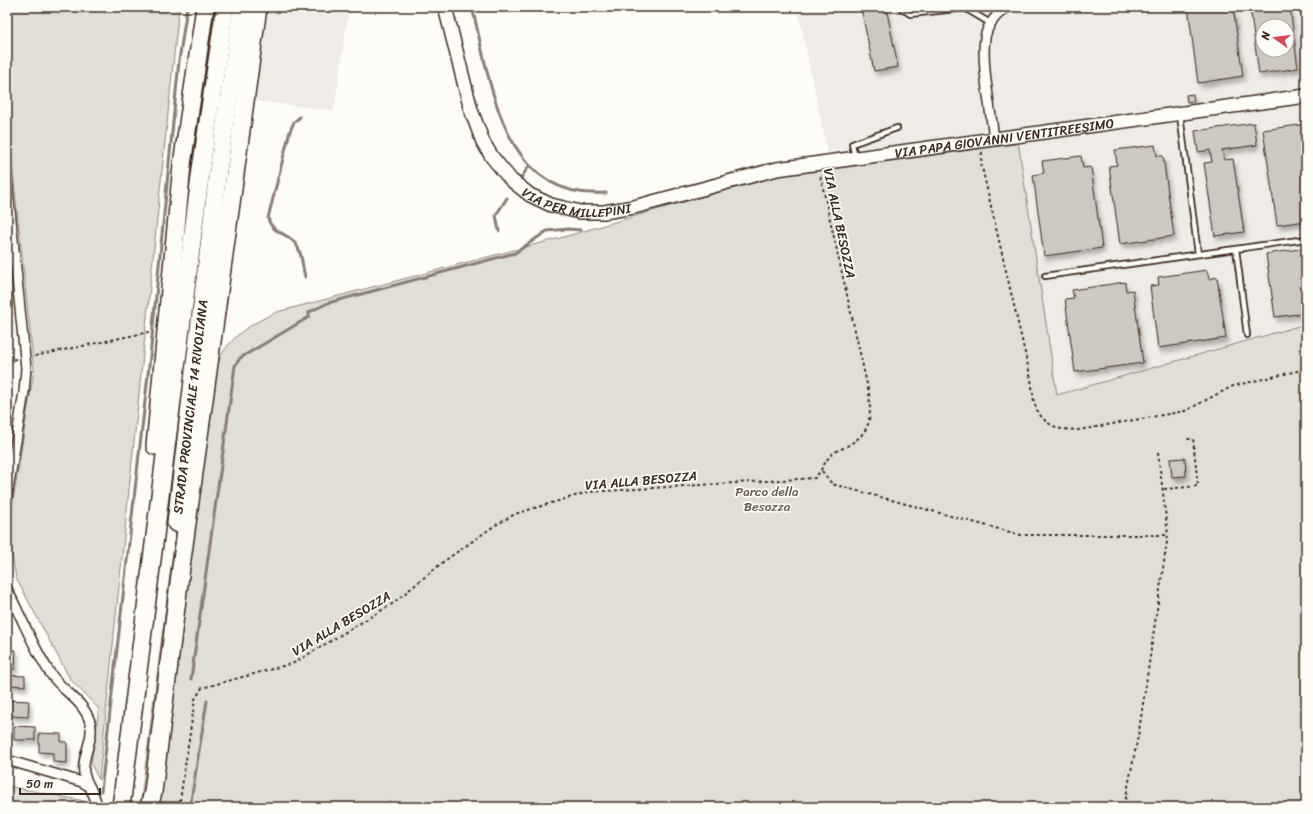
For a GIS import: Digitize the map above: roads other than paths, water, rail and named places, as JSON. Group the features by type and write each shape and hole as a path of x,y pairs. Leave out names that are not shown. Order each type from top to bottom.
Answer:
{"highway":[{"path":"113,807 141,592 182,165 205,7"},
{"name":"STRADA PROVINCIALE 14 RIVOLTANA","path":"122,807 201,168 225,7"},
{"name":"STRADA PROVINCIALE 14 RIVOLTANA","path":"139,807 162,637 218,171 242,7"},
{"path":"149,807 258,7"}],"street":[{"name":"VIA PER MILLEPINI","path":"445,7 471,110 486,147 499,167 511,180 530,195 546,203 580,212 610,212 777,169 824,163"},
{"path":"994,139 984,55 985,37 990,23 998,14 1008,7"},
{"name":"VIA PAPA GIOVANNI VENTITREESIMO","path":"824,163 1306,96"},
{"path":"7,180 25,357 24,392 7,496"},
{"path":"7,588 47,669 59,684 80,704 89,719 91,731 83,767 85,777 96,798 97,807"},
{"path":"7,760 82,782 90,787"}],"lane":[{"path":"900,7 910,14 965,8 990,23"},
{"path":"1180,113 1198,254"},
{"path":"855,158 852,144 897,128"},
{"path":"1045,276 1306,239"},
{"path":"1236,249 1247,335"}],"waterway":[{"path":"101,791 150,357 179,61 187,7"},
{"path":"472,7 495,101 507,131 523,157 544,178 571,190 606,193"},
{"path":"300,117 294,122 290,131 268,218 275,229 296,244 300,253 305,277"},
{"path":"521,178 529,166"},
{"path":"499,231 496,215 507,198"},
{"path":"191,679 235,366 240,358 309,317 309,312 328,303 515,253 547,231 568,229 581,230"},
{"path":"190,807 207,701"}],"park label":[{"name":"Parco della Besozza","path":"767,498"}]}
